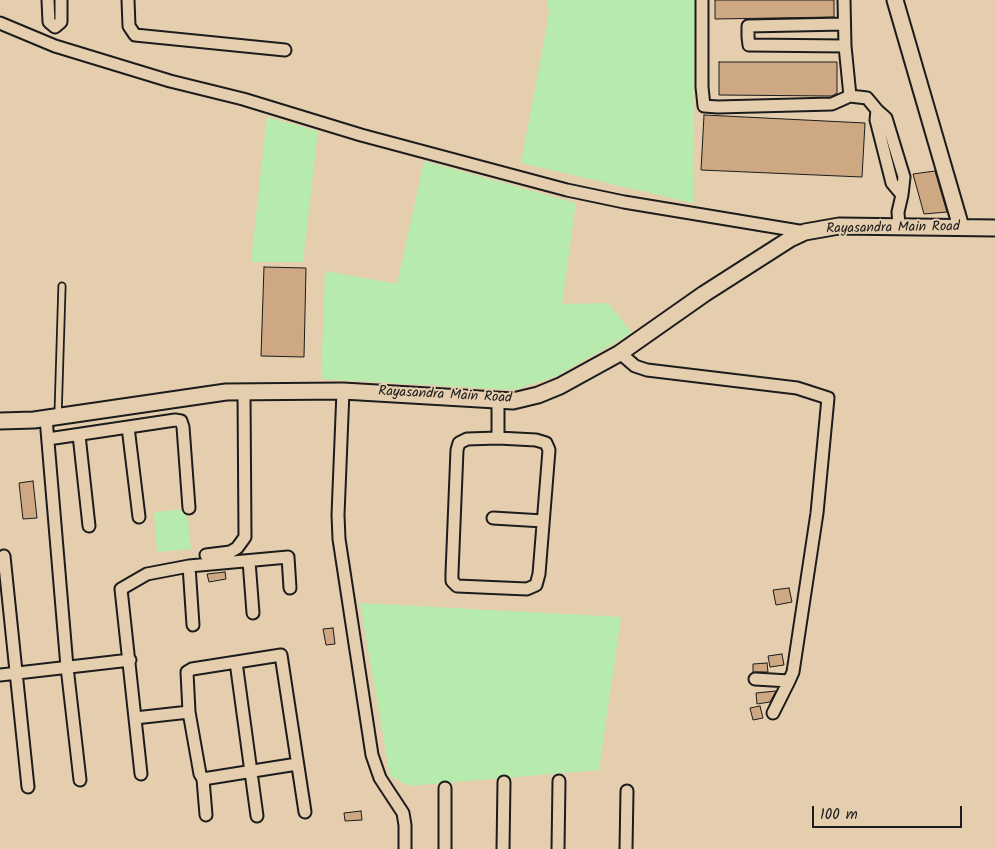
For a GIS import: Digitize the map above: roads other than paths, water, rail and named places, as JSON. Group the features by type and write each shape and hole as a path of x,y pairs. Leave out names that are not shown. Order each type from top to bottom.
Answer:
{"street":[{"path":"48,0 49,22 55,27"},
{"path":"55,27 61,22 61,0"},
{"path":"128,0 129,26 135,35 285,50"},
{"path":"702,0 702,87 704,106 832,104 850,96 867,98 886,118 904,177 898,212 899,227"},
{"path":"844,0 845,46 850,96"},
{"path":"895,0 961,227"},
{"path":"0,23 55,46 170,81 243,99 362,135 568,190 624,202 805,232"},
{"path":"844,24 748,26 748,37 749,45 845,46"},
{"path":"55,27 55,46"},
{"name":"Rayasandra Main Road","path":"0,421 52,417 182,398 244,392 343,391 513,401 538,395 560,386 620,353 704,294 790,239 805,232 839,226 995,228"},
{"path":"620,353 635,366 647,370 797,388 828,398 817,513 796,660 790,681 773,713"},
{"path":"343,391 338,515 339,539 372,755 380,778 402,813 405,825 405,849"},
{"path":"206,555 230,552 237,548 246,537 244,392"},
{"path":"498,400 498,438"},
{"path":"52,417 48,440 67,667 80,780"},
{"path":"48,440 175,420 180,421 183,427 189,508"},
{"path":"128,427 139,517"},
{"path":"79,435 89,526"},
{"path":"498,438 536,440 546,443 549,450 539,574 536,585 527,589 457,586 452,581 459,443 466,439 498,438"},
{"path":"493,518 543,521"},
{"path":"4,556 28,787"},
{"path":"141,774 121,589 147,574 190,566 288,557 290,588"},
{"path":"249,561 253,614"},
{"path":"190,566 193,625"},
{"path":"206,815 203,779 200,774 189,712 187,672 192,669 281,655 304,812"},
{"path":"0,675 130,660"},
{"path":"236,662 257,816"},
{"path":"756,679 790,681"},
{"path":"136,718 189,712"},
{"path":"203,779 298,764"},
{"path":"558,849 559,781"},
{"path":"503,849 504,782"},
{"path":"445,788 445,849"},
{"path":"626,849 627,791"}],"lane":[{"path":"52,417 62,286"}]}
